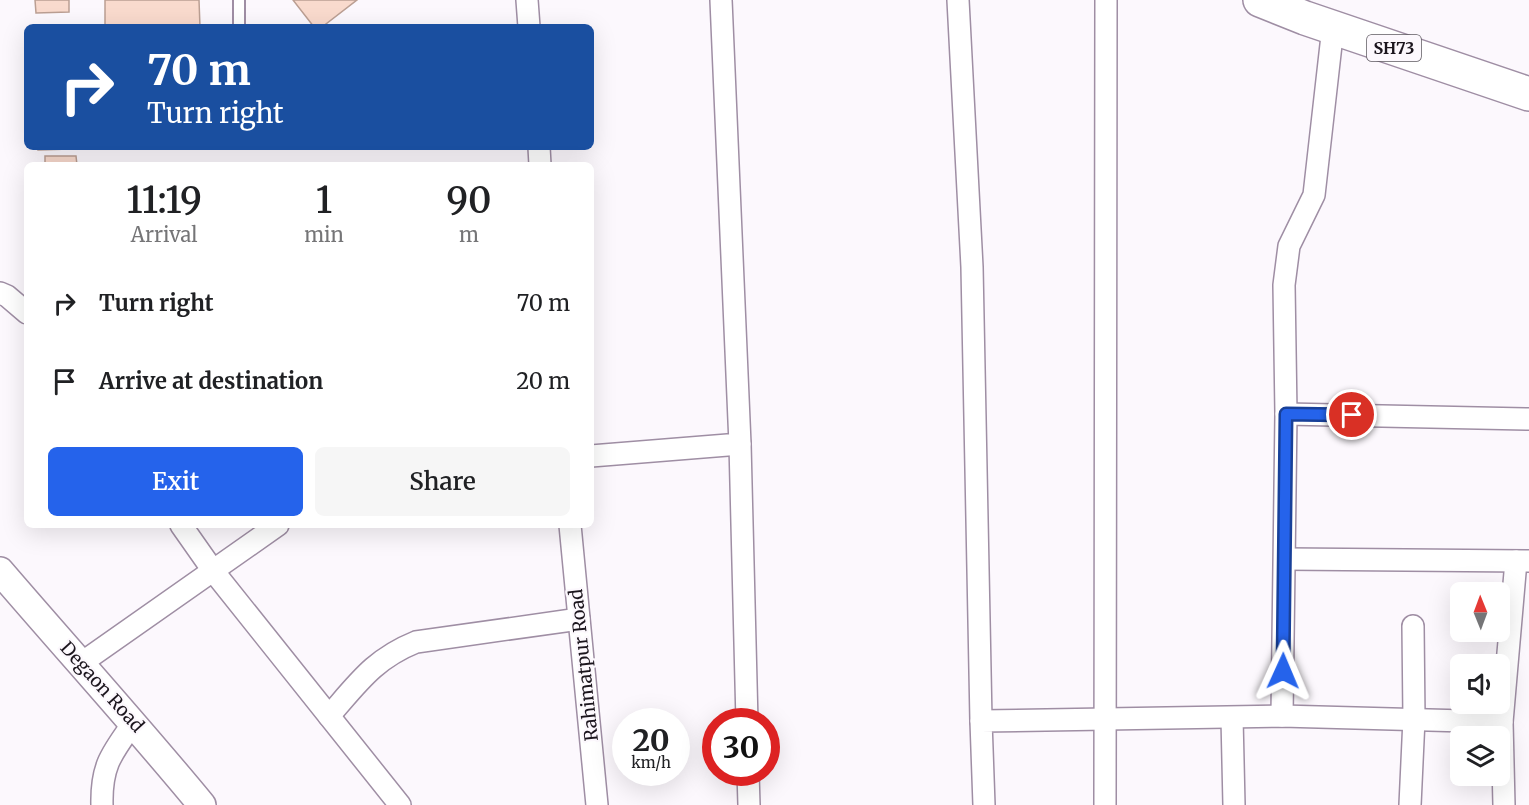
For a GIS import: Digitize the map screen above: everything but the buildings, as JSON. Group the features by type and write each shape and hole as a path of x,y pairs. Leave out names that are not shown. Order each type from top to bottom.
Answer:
{"main road":[{"name":"SH73","path":"1260,0 1529,94"}],"street":[{"path":"527,0 529,24"},
{"path":"721,0 740,444 747,708"},
{"path":"958,0 972,267 984,805"},
{"path":"1104,805 1106,0"},
{"path":"1282,716 1286,414 1285,275 1289,246 1314,195 1333,27"},
{"path":"0,293 24,310"},
{"path":"1286,414 1529,419"},
{"path":"594,456 740,444"},
{"path":"183,528 214,572 400,805"},
{"path":"80,664 274,528"},
{"name":"Rahimatpur Road","path":"570,528 597,805"},
{"path":"1285,559 1522,561 1502,722 1504,805"},
{"name":"Degaon Road","path":"0,571 80,664 134,722 202,805"},
{"path":"329,716 378,661 416,642 579,619"},
{"path":"1410,805 1413,626"},
{"path":"981,721 1104,717 1282,716 1502,722"},
{"path":"1232,718 1234,805"},
{"path":"102,805 104,777 109,756 134,722"},
{"path":"748,786 749,805"}],"lane":[{"path":"239,0 239,24"}],"route":[{"path":"1283,671 1286,414 1352,415"}]}
